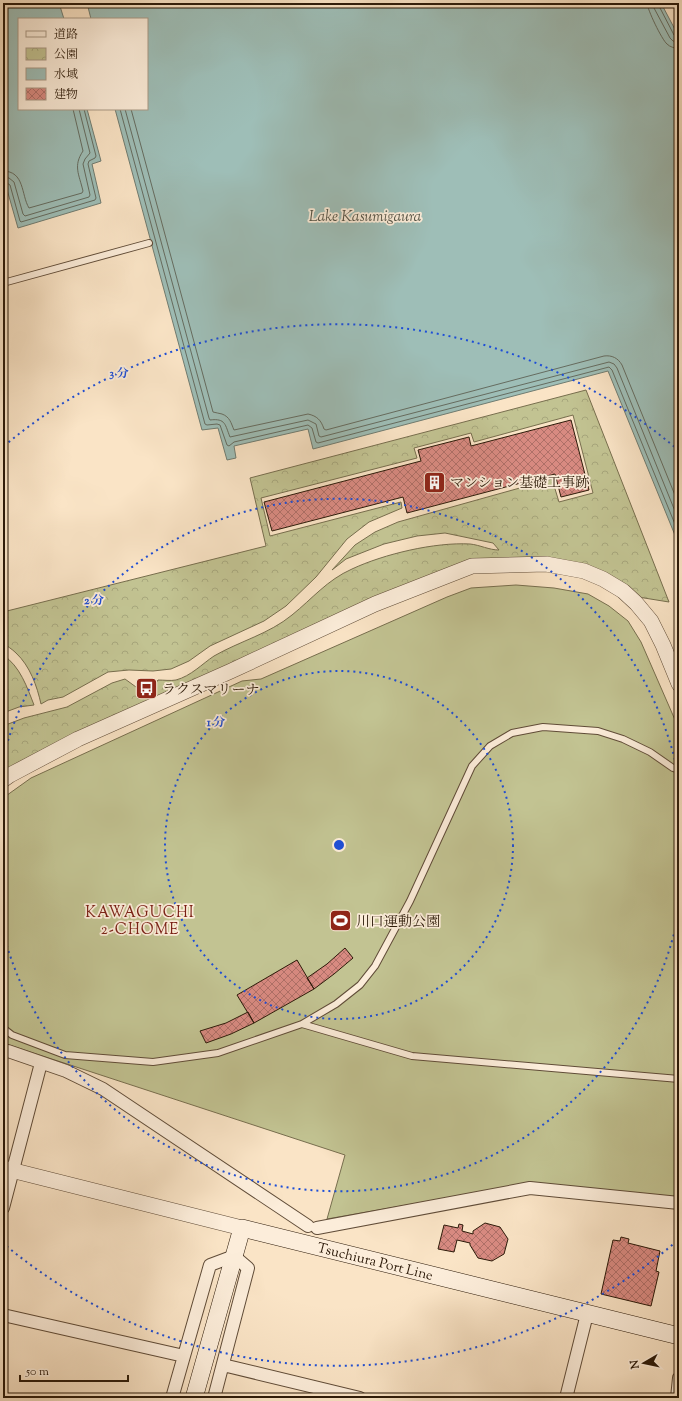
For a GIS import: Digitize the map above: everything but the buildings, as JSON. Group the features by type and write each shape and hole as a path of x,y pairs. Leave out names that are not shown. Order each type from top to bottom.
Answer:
{"main road":[{"path":"194,1398 242,1228"},
{"name":"Tsuchiura Port Line","path":"242,1228 679,1336"}],"street":[{"path":"3,780 16,771 85,736 231,671 375,604 472,566 546,564 584,571 603,579 627,595 651,620 679,684"},
{"path":"3,1051 8,1051 66,1071 103,1089 312,1227 530,1188 679,1203"},
{"path":"3,1208 8,1169 41,1063"},
{"path":"8,1169 242,1228"},
{"path":"172,1398 210,1266 234,1256 248,1268 214,1398"},
{"path":"566,1398 587,1314"},
{"path":"3,1315 184,1356"},
{"path":"223,1365 358,1398"},
{"path":"677,1398 679,1378"}],"lane":[{"path":"3,283 149,243"},
{"path":"3,1028 12,1035 65,1055 153,1062 218,1053 302,1024 336,1004 360,985 375,966 410,901 472,766 490,746 512,733 543,727 598,731 623,739 650,752 673,768 679,770"},
{"path":"302,1024 412,1056 679,1079"}],"green space":[{"path":"586,390 669,602 638,597 605,574 471,559 3,773 3,726 24,718 67,707 112,683 125,679 147,695 158,680 174,680 181,678 191,673 214,656 283,622 327,584 343,573 379,558 426,547 470,544 499,550 493,543 445,533 417,536 384,544 346,559 332,570 355,545 375,532 398,522 552,479 559,502 593,493 573,415 474,442 471,433 414,448 417,458 261,498 270,536 401,502 402,508 369,522 347,539 316,577 286,606 264,621 210,646 189,661 171,669 108,672 63,697 48,700 41,704 35,683 29,670 21,658 3,643 3,612 266,546 250,478"},
{"name":"川口運動公園","path":"516,585 554,588 588,594 609,606 628,621 641,642 679,729 679,1197 532,1183 327,1219 345,1155 3,1043 3,798 31,778 242,681 261,679 447,597 471,588"},
{"path":"3,655 18,671 26,684 34,705 19,707 3,713"}],"water":[{"path":"3,3 59,3 64,18 18,18 18,110 87,110 101,161 92,164 101,203 18,228 6,186 3,187"},
{"name":"Lake Kasumigaura","path":"87,3 661,3 679,37 679,545 608,371 313,449 308,429 234,446 236,458 227,460 218,428 202,430 115,110 148,110 148,18 91,18"}],"place":[{"name":"マンション基礎工事跡","path":"434,482"},
{"name":"ラクスマリーナ","path":"146,689"},
{"name":"川口運動公園","path":"341,921"}],"district":[{"name":"KAWAGUCHI 2-CHOME","path":"140,920"}]}
